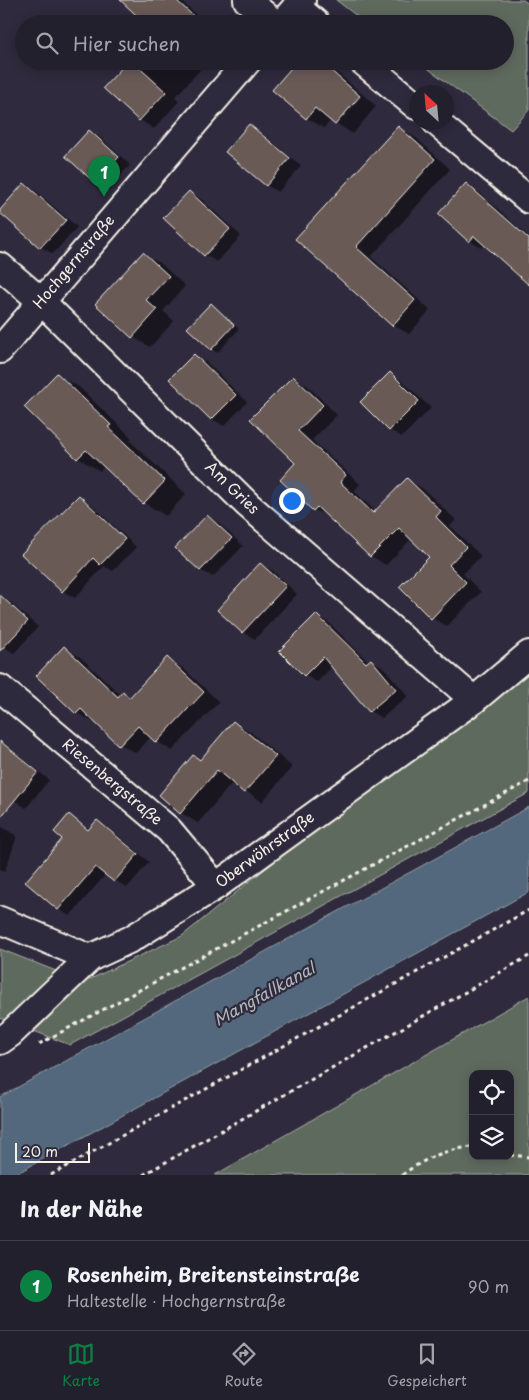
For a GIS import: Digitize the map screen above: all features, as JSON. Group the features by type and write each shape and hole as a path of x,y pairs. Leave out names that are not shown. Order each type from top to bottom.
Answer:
{"street":[{"path":"247,0 265,15"},
{"name":"Hochgernstraße","path":"0,350 240,70"},
{"path":"373,70 409,100"},
{"path":"446,130 529,200"},
{"name":"Am Gries","path":"0,266 41,301 248,505 474,700"},
{"name":"Oberwöhrstraße","path":"0,1041 10,1034 90,958 131,940 216,886 474,700 529,654"},
{"name":"Riesenbergstraße","path":"0,688 169,830 216,886"},
{"path":"0,920 90,958"}],"path":[{"path":"35,1046 529,781"},
{"path":"51,1175 529,910"},
{"path":"143,1175 529,956"},
{"path":"402,1175 430,1157 453,1148 469,1147"},
{"path":"514,1155 529,1157"}],"green space":[{"path":"336,0 523,0 529,4 529,110 511,130 454,88 454,85 450,85 430,70 514,70 514,15 355,15"},
{"path":"529,656 529,793 70,1045 0,1018 0,949 84,982 182,936"},
{"path":"529,996 529,1175 215,1175"}],"water":[{"name":"Mangfallkanal","path":"529,807 529,892 14,1175 0,1175 0,1097"}],"building":[{"path":"120,0 176,0 192,15 136,15"},
{"path":"120,70 142,70 166,92 139,121 103,88"},
{"path":"289,70 330,70 360,96 335,125 315,108 306,119 272,90"},
{"path":"249,124 290,158 266,186 225,152"},
{"path":"398,126 435,159 356,247 415,300 392,326 295,239"},
{"path":"89,130 119,157 95,183 65,156"},
{"path":"24,183 66,220 40,248 0,213 0,210"},
{"path":"466,183 529,239 529,285 474,236 469,242 438,214"},
{"path":"189,191 230,229 204,256 163,218"},
{"path":"143,252 169,276 146,300 157,310 132,338 95,304"},
{"path":"211,303 234,325 211,350 187,328"},
{"path":"194,354 236,395 211,420 169,379"},
{"path":"390,372 419,401 389,431 360,402"},
{"path":"57,373 111,425 108,427 165,481 143,504 86,450 77,459 24,407"},
{"path":"293,376 323,405 298,431 346,475 340,482 373,513 407,478 441,511 436,517 466,547 449,565 466,582 431,619 399,587 429,557 399,528 370,557 317,507 313,511 280,480 295,463 250,419"},
{"path":"79,495 125,539 100,565 93,558 62,592 21,554"},
{"path":"207,515 232,538 200,571 175,548"},
{"path":"260,563 286,586 242,633 217,610"},
{"path":"0,595 28,621 0,651"},
{"path":"316,614 366,663 371,659 396,689 369,712 323,657 304,676 279,651"},
{"path":"64,646 118,697 123,691 129,698 167,657 204,692 156,743 138,726 119,746 81,709 76,714 36,676"},
{"path":"233,721 276,756 244,793 217,770 180,814 159,795 193,755 200,760"},
{"path":"0,741 38,772 0,818"},
{"path":"69,814 88,830 97,820 138,854 114,882 95,867 58,910 25,882 62,839 54,832"}],"place":[{"name":"Rosenheim, Breitensteinstraße","path":"104,197"}]}
